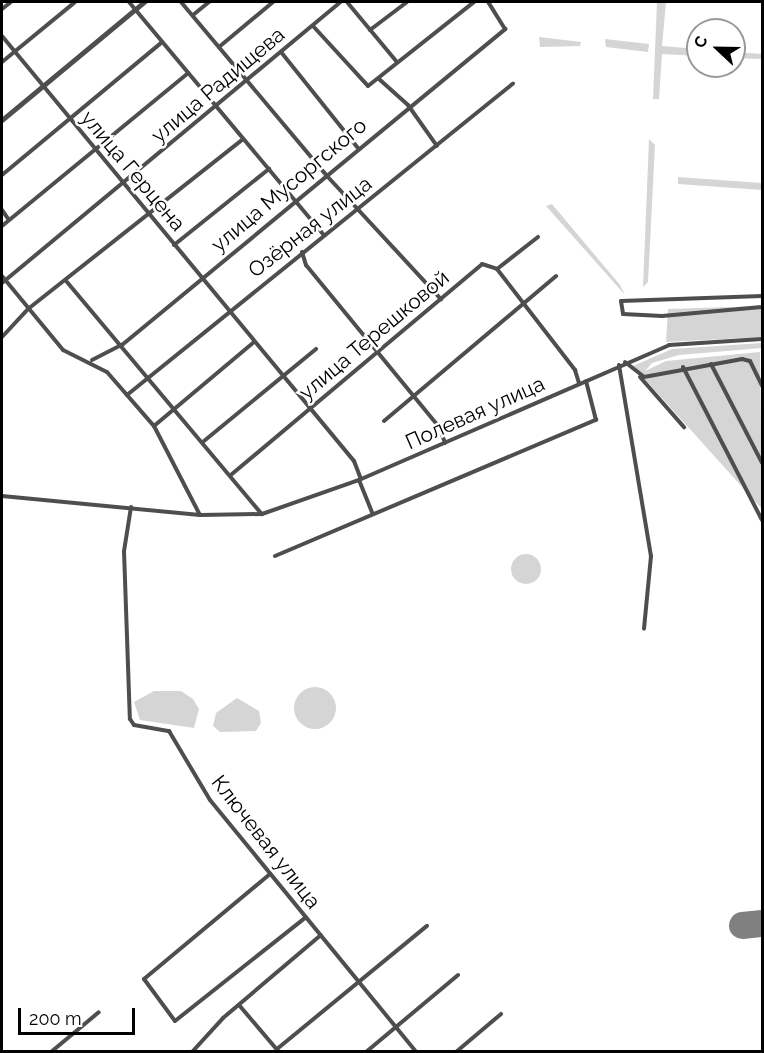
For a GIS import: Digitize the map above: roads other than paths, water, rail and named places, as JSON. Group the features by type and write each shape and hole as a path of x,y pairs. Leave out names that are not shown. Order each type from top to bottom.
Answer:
{"street":[{"path":"2,9 11,2"},
{"path":"2,62 75,2"},
{"path":"129,2 324,235"},
{"path":"2,120 144,2"},
{"path":"181,2 327,176 441,299"},
{"path":"193,15 209,2"},
{"path":"219,47 273,2"},
{"name":"улица Радищева","path":"3,280 341,2"},
{"path":"347,2 397,62"},
{"path":"370,30 407,2"},
{"path":"313,26 363,84 379,78 474,2"},
{"name":"улица Мусоргского","path":"92,360 122,345 200,278 327,176 408,105 505,28 488,2"},
{"name":"улица Герцена","path":"2,36 200,278 354,461 372,513"},
{"path":"2,175 162,42"},
{"path":"281,52 358,148"},
{"path":"2,226 188,73"},
{"path":"379,78 408,105 437,146"},
{"name":"Озёрная улица","path":"127,395 513,84"},
{"path":"2,337 28,309 67,282 243,139"},
{"path":"174,245 269,169"},
{"path":"2,210 9,220"},
{"name":"улица Терешковой","path":"232,474 482,264 497,269 538,237"},
{"path":"302,252 306,266 439,427 445,443"},
{"path":"497,269 575,370 578,384"},
{"path":"384,421 556,276"},
{"path":"3,280 63,350 92,360 154,426 200,515"},
{"path":"67,282 151,376 262,514"},
{"path":"762,296 621,302 623,314 662,316 762,307"},
{"name":"Полевая улица","path":"2,496 200,515 262,514 360,479 625,362 669,345 762,339"},
{"path":"154,426 255,342"},
{"path":"204,441 281,374 316,350"},
{"path":"625,362 684,427"},
{"path":"640,376 683,367 750,362 762,387"},
{"path":"711,364 762,463"},
{"path":"619,365 651,556 644,629"},
{"path":"683,367 762,520"},
{"path":"275,556 372,513 597,420 586,381"},
{"name":"Ключевая улица","path":"131,507 124,551 130,719 134,725 169,731 210,800 416,1052"},
{"path":"270,874 144,979 175,1021 305,918"},
{"path":"239,1005 278,1050 427,926"},
{"path":"192,1052 239,1005 321,935"},
{"path":"366,1052 458,975"},
{"path":"51,1052 99,1012"},
{"path":"456,1052 501,1014"},
{"path":"198,1046 203,1052"}]}
